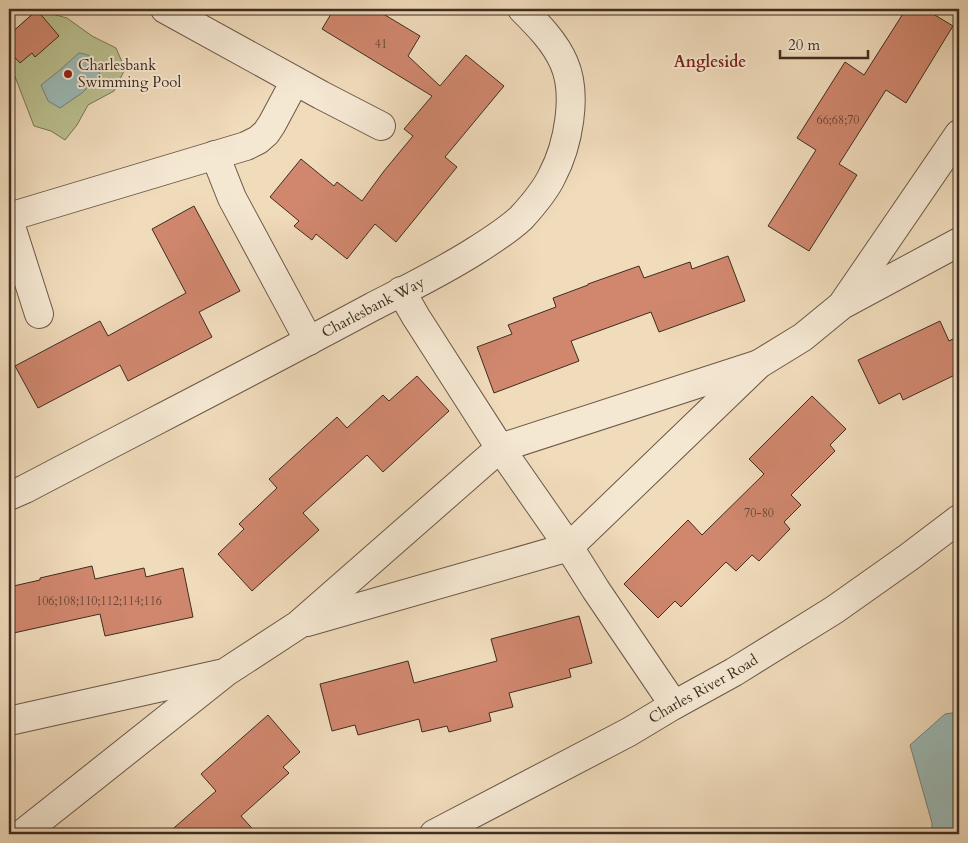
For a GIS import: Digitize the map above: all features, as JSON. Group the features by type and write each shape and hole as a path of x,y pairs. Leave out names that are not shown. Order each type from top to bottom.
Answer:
{"street":[{"path":"165,9 295,81 382,126"},
{"name":"Charlesbank Way","path":"9,496 309,341 457,262 497,237 520,218 552,177 561,156 570,110 571,93 565,64 557,49 542,29 522,9"},
{"path":"39,314 9,219 246,146 262,137 272,124 295,81"},
{"path":"842,305 959,134"},
{"path":"214,156 232,198 309,341"},
{"path":"22,834 226,672 298,625 500,448 759,364 803,338 842,305 959,242"},
{"path":"401,292 500,448 569,547 674,705"},
{"path":"298,625 569,547 759,364"},
{"name":"Charles River Road","path":"434,834 629,732 734,672 834,610 959,519"},
{"path":"9,721 226,672"}],"green space":[{"name":"Charlesbank Swimming Pool","path":"37,10 67,18 92,36 116,48 125,69 114,91 88,105 77,125 65,140 51,131 34,126 9,61 9,35"}],"water":[{"name":"Charlesbank Swimming Pool","path":"79,53 94,59 100,75 82,93 60,108 48,101 41,85"},
{"path":"959,712 959,834 932,834 932,823 910,745 945,714"}],"building":[{"path":"334,9 375,9 420,36 408,56 440,86 466,55 504,86 445,157 457,167 396,242 375,224 347,259 316,234 312,240 294,226 299,221 270,197 301,159 334,186 337,182 362,201 413,136 404,129 432,96 322,29"},
{"path":"906,9 925,9 953,26 906,103 886,90 839,164 857,175 809,251 768,226 816,150 797,138 845,62 864,75"},
{"path":"37,10 59,36 35,57 32,53 20,63 9,51 9,35"},
{"path":"194,206 240,291 199,312 212,337 128,381 120,365 38,408 15,366 100,321 108,336 186,293 152,229"},
{"path":"728,256 745,301 659,332 651,312 571,341 579,361 494,393 477,347 512,334 508,325 556,307 553,298 639,266 644,278 690,262 692,269"},
{"path":"940,321 949,341 959,336 959,373 903,400 900,393 879,404 858,360"},
{"path":"417,376 449,411 383,472 367,455 303,513 319,530 252,591 218,554 244,529 239,524 277,488 269,479 337,417 347,428 383,395 389,401"},
{"path":"812,396 846,429 830,445 835,451 791,495 801,505 784,522 790,529 759,561 752,555 736,571 726,562 681,607 675,601 658,618 624,584 688,520 702,535 764,474 749,459"},
{"path":"92,566 95,579 144,568 146,577 183,568 193,617 105,636 100,614 9,634 9,587"},
{"path":"579,616 592,663 569,669 571,677 509,693 513,707 489,713 491,721 449,732 447,726 422,732 419,719 358,735 355,725 332,731 320,684 408,661 414,683 497,661 491,639"},
{"path":"268,715 300,752 283,767 289,773 241,816 257,834 167,834 216,791 201,774"}],"place":[{"name":"Charlesbank Swimming Pool","path":"68,74"}],"district":[{"name":"Angleside","path":"710,62"}]}
